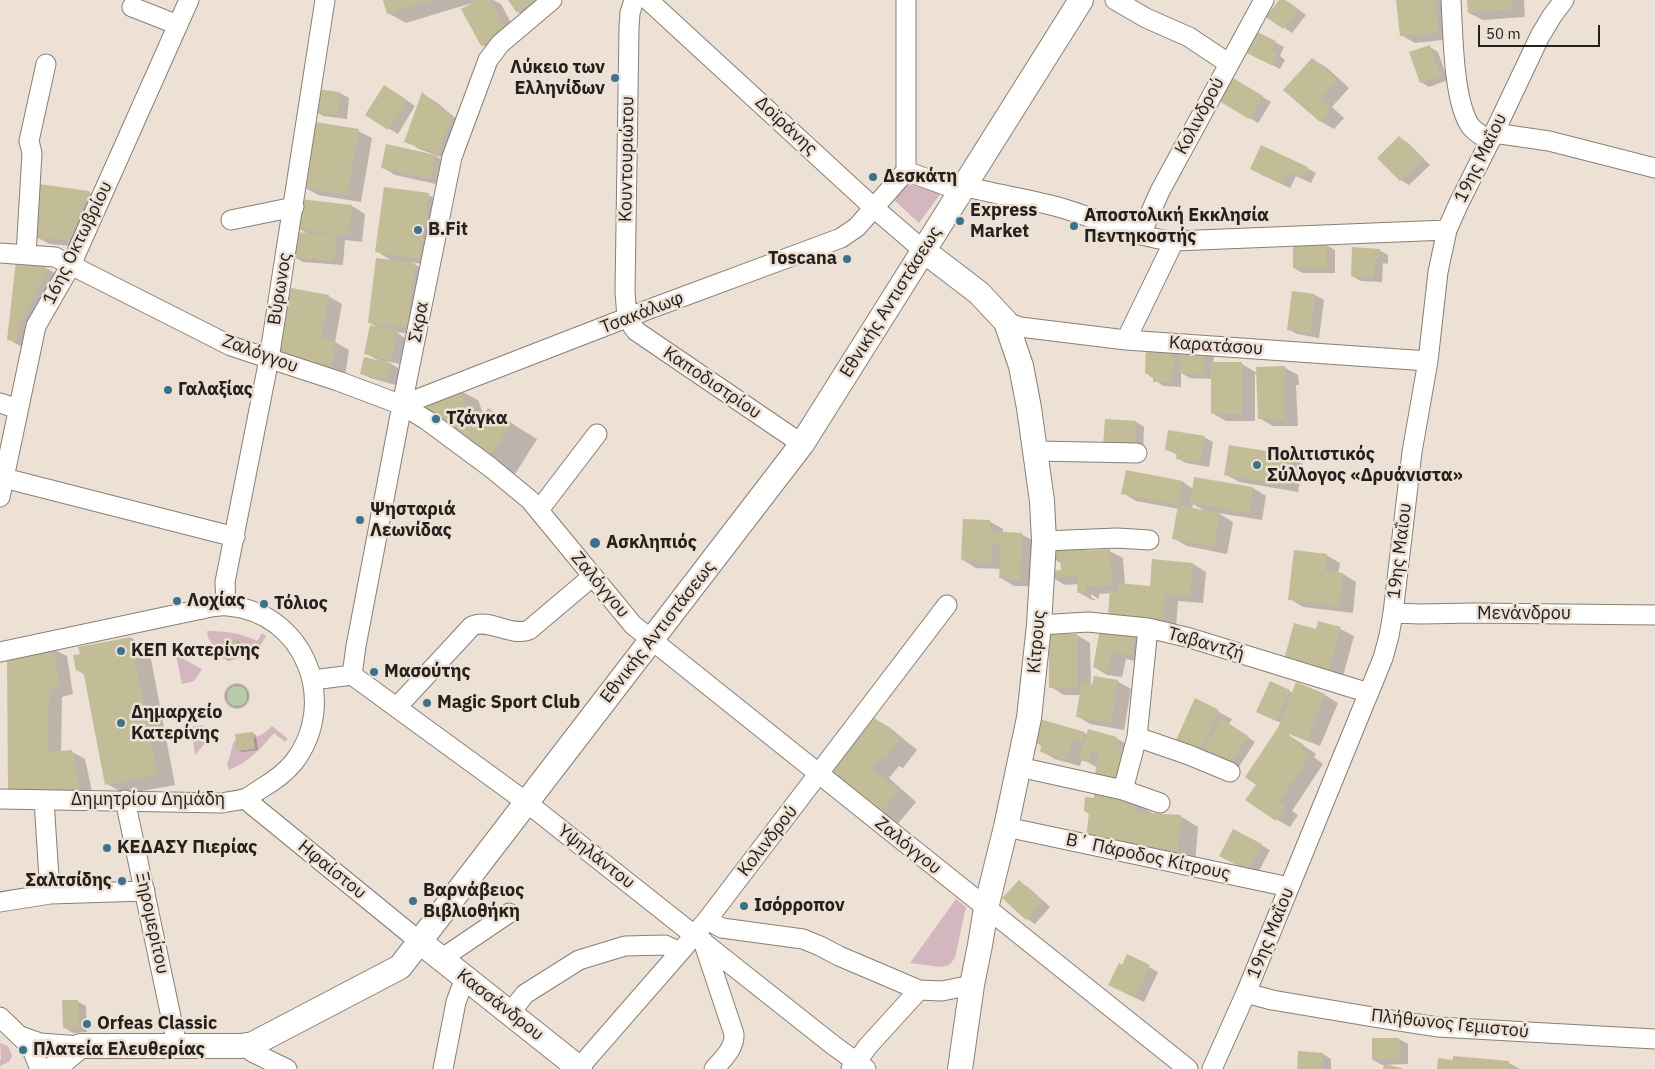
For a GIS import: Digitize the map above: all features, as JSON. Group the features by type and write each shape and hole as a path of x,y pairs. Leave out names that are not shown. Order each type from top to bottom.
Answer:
{"main road":[{"name":"Εθνικής Αντιστάσεως","path":"80,1046 241,1046 251,1055 400,967 802,444 1081,0"},
{"name":"Κίτρους","path":"924,250 979,293 1006,322 1021,366 1036,451 1042,501 1044,541 1039,625 1029,718 1006,827 986,908 972,985 960,1069"},
{"name":"Κασσάνδρου","path":"419,941 579,1069"},
{"path":"400,967 417,963 429,963 454,969"},
{"path":"53,1069 80,1046"}],"street":[{"name":"16ης Οκτωβρίου","path":"0,497 36,326 72,264 189,0"},
{"name":"Βύρωνος","path":"226,606 225,582 269,359 325,0"},
{"name":"Σκρα","path":"352,675 356,646 409,410 452,157 488,60 500,44 552,0"},
{"name":"Κουντουριώτου","path":"627,318 625,292 629,27 630,13 634,0"},
{"name":"Δοϊράνης","path":"648,0 873,207 924,250"},
{"path":"906,0 906,171 962,188 1062,208 1157,240 1174,241 1447,230"},
{"path":"1114,0 1146,18 1189,37 1228,63"},
{"name":"Κολινδρού","path":"1141,234 1160,191 1264,0"},
{"path":"1451,0 1455,66 1459,93 1469,124 1479,135 1549,141 1655,168"},
{"name":"19ης Μαΐου","path":"1212,1069 1246,993 1383,658 1389,636 1412,452 1428,361 1438,272 1447,230 1540,36 1564,0"},
{"path":"132,7 178,25"},
{"path":"26,255 32,153 29,142 46,64"},
{"name":"Τσακάλωφ","path":"409,410 434,392 840,238 857,227 906,171"},
{"path":"231,220 294,208"},
{"path":"1126,340 1174,241"},
{"name":"Ζαλόγγου","path":"0,253 55,257 231,346 338,381 409,410 490,467 530,500 633,625 1188,1069"},
{"name":"Καποδιστρίου","path":"627,318 636,331 802,444"},
{"name":"Καρατάσου","path":"1006,322 1020,327 1126,340 1428,361"},
{"path":"0,402 18,408"},
{"path":"539,510 597,434"},
{"path":"1036,451 1137,453"},
{"path":"4,478 235,537"},
{"path":"1044,541 1117,538 1148,540"},
{"path":"397,708 472,626 480,624 525,632 593,576"},
{"name":"Κολινδρού","path":"579,1069 680,952 699,938 707,920 947,605"},
{"name":"Δημητρίου Δημάδη","path":"0,652 190,612 226,606 249,609 264,615 282,629 297,646 313,680 314,707 311,726 305,744 294,762 280,777 245,798 223,803 0,799"},
{"name":"Μενάνδρου","path":"1392,612 1421,614 1655,615"},
{"name":"Ταβαντζή","path":"1039,625 1088,622 1148,628 1190,638 1368,693"},
{"path":"1123,790 1137,737 1148,628"},
{"path":"313,680 352,675"},
{"name":"Υψηλάντου","path":"352,675 526,802 699,938 858,1067"},
{"path":"1137,737 1230,772"},
{"path":"1018,767 1123,790 1160,802"},
{"name":"Ηφαίστου","path":"245,798 419,941"},
{"path":"44,800 50,894"},
{"name":"Ξηρομερίτου","path":"125,800 177,1045"},
{"name":"Β΄ Πάροδος Κίτρους","path":"1006,827 1290,887"},
{"path":"0,902 50,894 145,891"},
{"path":"443,1069 456,1002 454,969 509,912"},
{"path":"707,920 722,928 803,939 919,990 942,991 972,985"},
{"path":"699,938 735,1040 733,1046 714,1069"},
{"path":"510,1013 525,994 579,960 626,946 665,946 680,952"},
{"path":"858,1067 868,1046 919,990"},
{"name":"Πλήθωνος Γεμιστού","path":"1246,993 1272,1000 1438,1027 1655,1039"},
{"path":"0,1017 31,1047 40,1069"},
{"path":"19,1036 40,1043 80,1046"},
{"path":"251,1055 287,1069"}],"shaded area":[{"path":"904,183 941,193 919,223 892,198"},
{"path":"207,631 233,633 257,641 262,633 266,636 256,653 243,650 221,655 208,638"},
{"path":"176,655 202,669 194,681 182,684"},
{"path":"237,683 247,686 250,696 247,706 237,709 227,706 224,696 227,686"},
{"path":"237,685 245,688 248,696 245,704 237,707 229,704 226,696 229,688"},
{"path":"202,725 213,734 195,755 191,727"},
{"path":"272,726 288,739 285,742 274,733 254,754 229,770 227,765 234,741 250,739"},
{"path":"956,899 966,907 955,958 949,965 941,967 910,963"},
{"path":"0,1043 8,1046 12,1056 9,1062 0,1066 1,1059"}],"building":[{"path":"383,0 431,0 387,14"},
{"path":"478,0 490,0 507,32 481,46 461,9"},
{"path":"508,0 535,0 517,13"},
{"path":"1279,0 1285,0 1298,9 1283,29 1266,17"},
{"path":"1396,0 1435,0 1438,32 1400,36"},
{"path":"1467,0 1511,0 1512,9 1468,13"},
{"path":"1253,30 1276,41 1271,51 1277,54 1271,65 1243,51"},
{"path":"1430,45 1440,76 1420,83 1409,52"},
{"path":"1312,58 1337,80 1320,99 1331,109 1320,122 1283,90"},
{"path":"1228,75 1263,96 1249,119 1214,98"},
{"path":"384,85 407,100 388,130 365,115"},
{"path":"316,89 340,92 338,115 313,112"},
{"path":"422,92 452,118 438,154 404,142"},
{"path":"315,122 359,129 347,195 303,187"},
{"path":"1399,136 1422,159 1400,181 1377,158"},
{"path":"386,144 436,155 431,179 381,168"},
{"path":"1261,145 1308,167 1302,179 1287,172 1281,184 1250,169"},
{"path":"39,184 89,191 69,240 35,237"},
{"path":"384,187 429,193 420,259 375,252"},
{"path":"300,199 352,205 348,235 297,229"},
{"path":"295,232 337,235 334,261 293,257"},
{"path":"1293,243 1327,243 1327,269 1293,268"},
{"path":"1352,247 1380,249 1379,259 1375,259 1374,278 1351,276"},
{"path":"376,258 415,263 407,328 368,323"},
{"path":"16,261 42,263 46,267 47,272 21,322 17,341 7,340"},
{"path":"286,287 329,295 321,338 336,341 331,369 274,359"},
{"path":"1292,291 1315,294 1310,333 1287,330"},
{"path":"370,325 397,331 391,360 364,354"},
{"path":"1146,344 1174,345 1172,382 1153,382 1153,374 1145,374"},
{"path":"1181,347 1205,348 1204,375 1180,373"},
{"path":"364,357 391,363 387,380 360,374"},
{"path":"1211,362 1242,362 1242,414 1211,414"},
{"path":"1285,366 1286,378 1283,378 1285,419 1258,419 1256,367"},
{"path":"460,389 467,407 456,411 454,415 474,429 488,408 512,423 487,460 422,416 426,403"},
{"path":"1105,419 1136,421 1134,449 1103,447"},
{"path":"1168,430 1205,436 1200,463 1176,459 1177,452 1165,450"},
{"name":"Πολιτιστικός Σύλλογος «Δρυάνιστα»","path":"1229,445 1290,455 1285,485 1224,475"},
{"path":"1126,470 1183,481 1178,505 1121,494"},
{"path":"1194,477 1253,487 1249,513 1190,503"},
{"path":"1178,505 1220,513 1214,547 1172,539"},
{"path":"963,519 990,520 989,531 1022,533 1020,579 999,578 1001,545 992,544 991,562 961,560"},
{"path":"1080,545 1080,551 1110,549 1112,585 1086,586 1086,592 1077,593 1078,576 1051,578 1050,571 1061,570 1060,557 1049,558 1049,546"},
{"path":"1294,550 1327,554 1325,571 1343,573 1339,606 1288,600"},
{"path":"1152,559 1193,563 1190,596 1165,594 1163,620 1108,615 1110,590 1117,591 1118,583 1150,586"},
{"path":"1318,621 1341,627 1328,673 1284,660 1294,623 1316,629"},
{"path":"1101,624 1136,631 1131,656 1112,652 1108,671 1093,667"},
{"path":"1049,634 1077,634 1077,688 1049,688"},
{"name":"Δημαρχείο Κατερίνης","path":"131,637 157,775 105,785 83,670 76,671 73,655 80,654 78,647"},
{"path":"237,639 240,656 223,659 220,643"},
{"path":"53,647 60,687 49,690 48,752 72,750 80,789 8,791 7,657"},
{"path":"1094,676 1118,680 1111,723 1076,717 1081,684 1092,685"},
{"path":"1270,681 1290,690 1276,721 1256,712"},
{"path":"1296,682 1325,694 1307,740 1278,728"},
{"path":"1195,698 1219,710 1200,751 1176,740"},
{"path":"871,715 900,739 884,759 881,756 871,767 899,791 877,816 824,771"},
{"path":"1033,717 1085,732 1082,742 1072,739 1066,759 1040,752 1042,743 1027,739"},
{"path":"1222,719 1248,736 1229,764 1203,747"},
{"path":"1278,728 1304,745 1301,749 1310,755 1279,802 1285,806 1276,821 1245,800 1256,785 1245,777"},
{"path":"1088,729 1117,737 1115,745 1126,747 1116,784 1094,777 1100,753 1091,751 1088,762 1079,760"},
{"path":"253,732 255,749 237,751 235,734"},
{"path":"1094,791 1117,793 1116,800 1136,801 1135,812 1181,815 1178,853 1126,849 1086,840 1089,812 1084,811 1085,797 1094,798"},
{"path":"1233,829 1262,844 1248,871 1219,856"},
{"path":"1019,880 1042,901 1026,920 1002,898"},
{"path":"1127,954 1150,965 1135,998 1108,985 1119,963 1122,965"},
{"path":"62,1000 78,1000 79,1028 63,1028"},
{"path":"1372,1038 1399,1038 1400,1060 1372,1060"},
{"path":"1298,1051 1323,1053 1322,1069 1297,1069"},
{"path":"1453,1056 1509,1061 1509,1069 1437,1069 1438,1058 1453,1060"},
{"path":"1384,1064 1402,1068 1402,1069 1383,1069"}],"place":[{"name":"Λύκειο των Ελληνίδων","path":"615,78"},
{"name":"Δεσκάτη","path":"873,177"},
{"name":"Express Market","path":"960,221"},
{"name":"Αποστολική Εκκλησία Πεντηκοστής","path":"1074,226"},
{"name":"B.Fit","path":"418,230"},
{"name":"Toscana","path":"847,259"},
{"name":"Γαλαξίας","path":"168,390"},
{"name":"Τζάγκα","path":"436,419"},
{"name":"Πολιτιστικός Σύλλογος «Δρυάνιστα»","path":"1257,465"},
{"name":"Ψησταριά Λεωνίδας","path":"360,520"},
{"name":"Ασκληπιός","path":"595,543"},
{"name":"Λοχίας","path":"177,601"},
{"name":"Τόλιος","path":"264,604"},
{"name":"ΚΕΠ Κατερίνης","path":"121,651"},
{"name":"Μασούτης","path":"374,672"},
{"name":"Magic Sport Club","path":"427,703"},
{"name":"Δημαρχείο Κατερίνης","path":"121,723"},
{"name":"ΚΕΔΑΣΥ Πιερίας","path":"107,848"},
{"name":"Σαλτσίδης","path":"122,881"},
{"name":"Βαρνάβειος Βιβλιοθήκη","path":"413,901"},
{"name":"Ισόρροπον","path":"744,906"},
{"name":"Orfeas Classic","path":"87,1024"},
{"name":"Πλατεία Ελευθερίας","path":"23,1050"}]}
